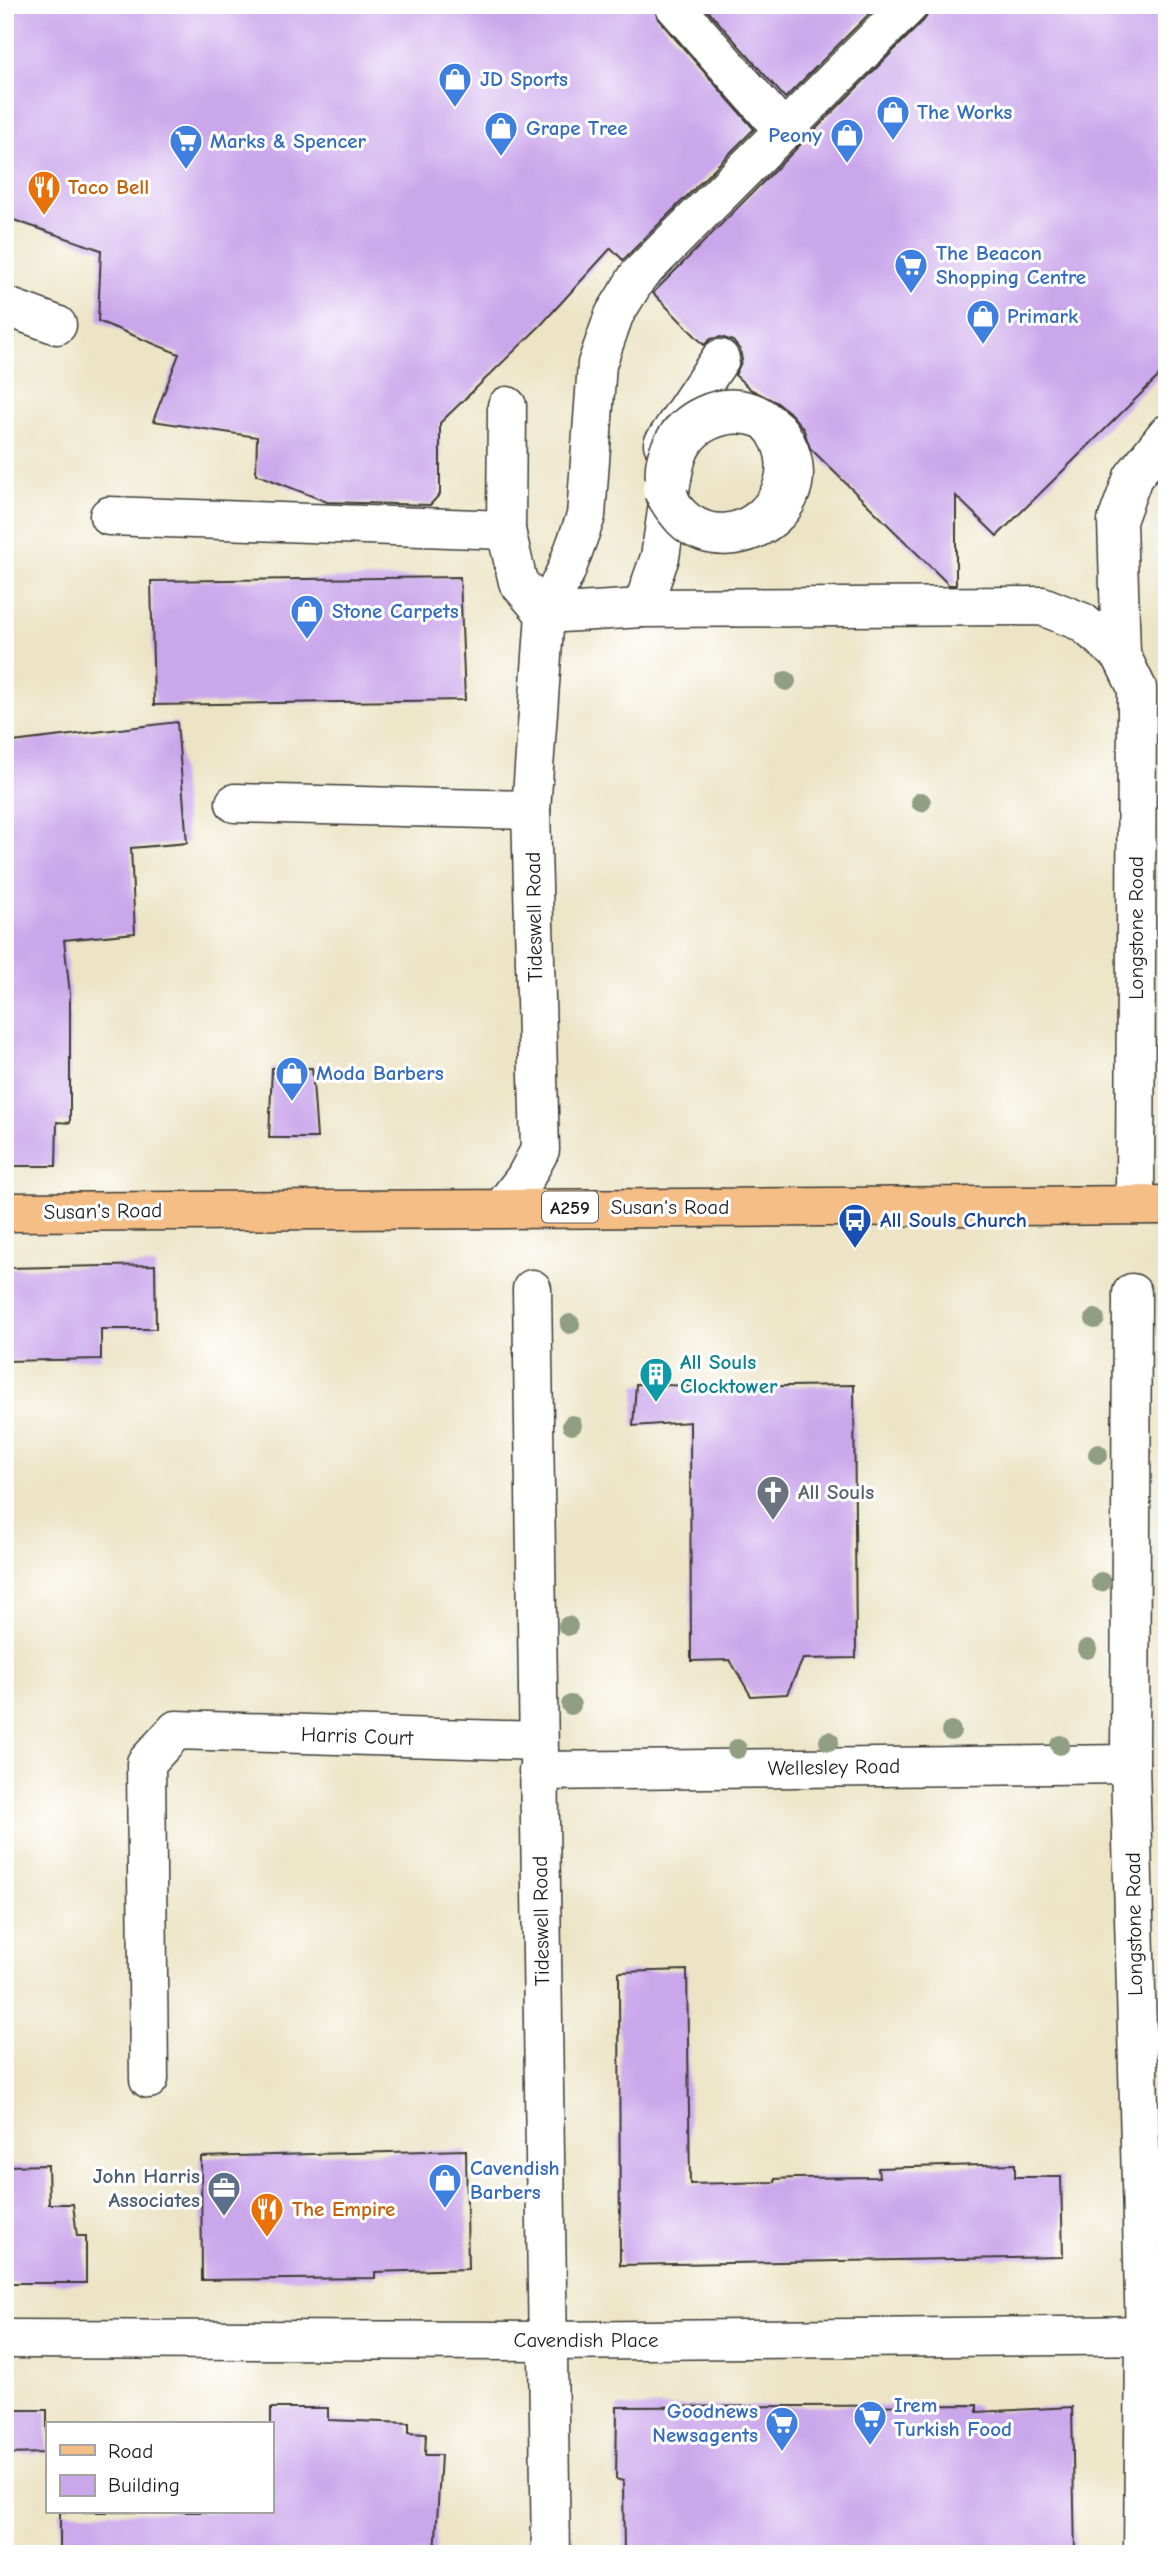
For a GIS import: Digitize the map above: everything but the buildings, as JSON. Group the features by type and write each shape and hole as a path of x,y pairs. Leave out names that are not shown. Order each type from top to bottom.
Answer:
{"main road":[{"name":"Susan's Road","path":"5,1212 1151,1205"}],"street":[{"path":"674,5 784,131"},
{"path":"545,614 566,570 586,516 597,364 614,315 638,276 909,5"},
{"path":"5,306 57,325"},
{"path":"642,608 660,557 672,478 676,456 687,437 704,422 722,415 742,414 752,417 762,419 774,427 785,440 792,458 793,479 788,497 777,514 760,528 739,536 717,536 696,528 688,521 679,514 668,494 665,472 669,451 680,432 697,417 716,410 735,408 755,414 761,419 768,425 779,438 785,453 786,473 781,493 771,510 754,524 733,531 711,531 700,527 690,524 673,509 662,489 658,467 662,446 720,359"},
{"path":"507,406 506,530 518,582 545,614"},
{"path":"1121,655 1117,522 1133,477 1167,434"},
{"path":"109,516 506,530"},
{"path":"545,614 642,608 1042,606 1082,622 1121,655"},
{"name":"Tideswell Road","path":"502,1208 525,1178 540,1150 531,810 545,614"},
{"name":"Longstone Road","path":"1121,655 1137,688 1151,1205"},
{"path":"235,803 531,810"},
{"name":"Tideswell Road","path":"532,1289 551,2554"},
{"name":"Longstone Road","path":"1132,1293 1130,1764 1156,2335 1143,2554"},
{"name":"Harris Court","path":"149,2079 146,1763 176,1730 538,1756"},
{"name":"Wellesley Road","path":"538,1756 1130,1764"},
{"name":"Cavendish Place","path":"5,2339 547,2341 1156,2335"}],"place":[{"name":"JD Sports","path":"455,109"},
{"name":"The Works","path":"893,142"},
{"name":"Grape Tree","path":"501,158"},
{"name":"Peony","path":"847,165"},
{"name":"Marks & Spencer","path":"186,171"},
{"name":"Taco Bell","path":"44,217"},
{"name":"The Beacon Shopping Centre","path":"911,295"},
{"name":"Primark","path":"983,346"},
{"name":"Stone Carpets","path":"307,641"},
{"name":"Moda Barbers","path":"292,1103"},
{"name":"All Souls Church","path":"855,1250"},
{"name":"All Souls Clocktower","path":"656,1404"},
{"name":"All Souls","path":"773,1522"},
{"name":"Cavendish Barbers","path":"445,2210"},
{"name":"John Harris Associates","path":"224,2218"},
{"name":"The Empire","path":"267,2239"},
{"name":"Irem Turkish Food","path":"870,2447"},
{"name":"Goodnews Newsagents","path":"782,2453"}]}
